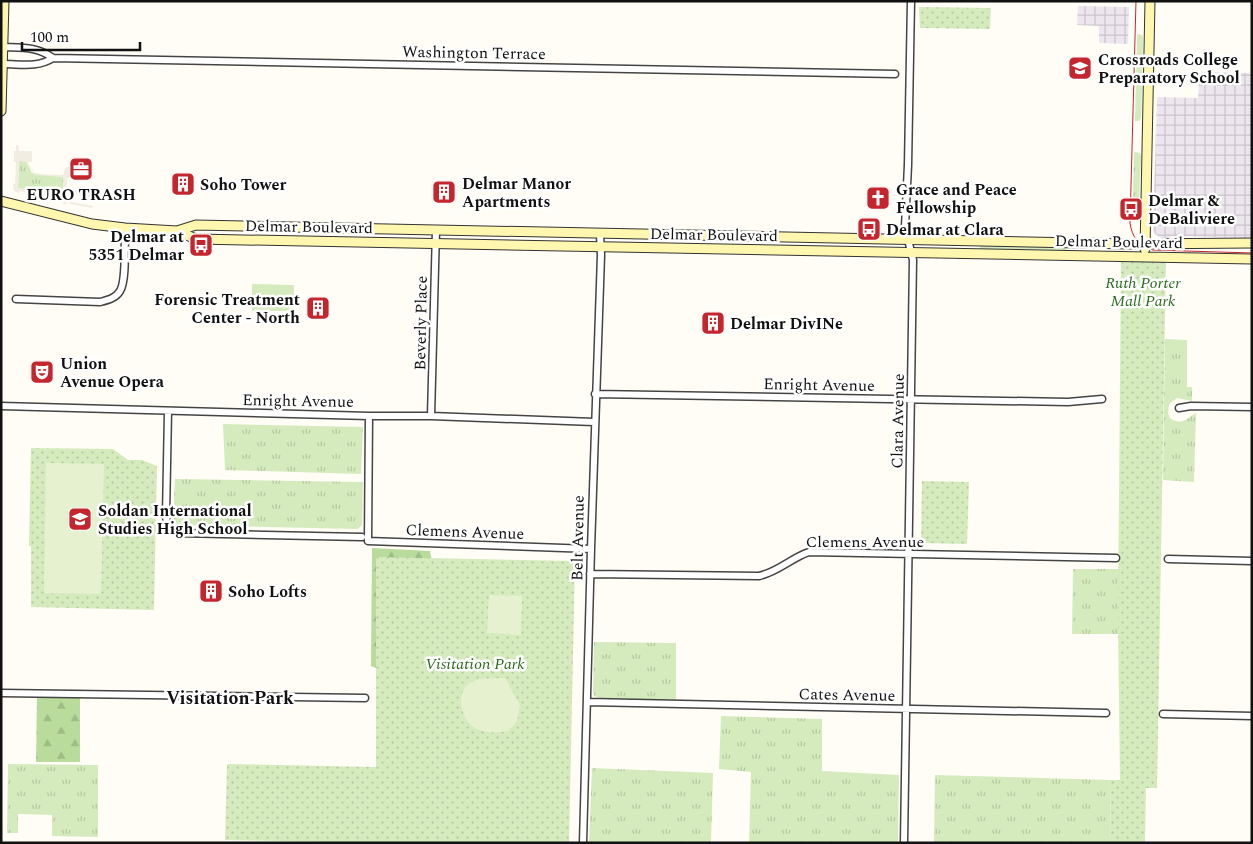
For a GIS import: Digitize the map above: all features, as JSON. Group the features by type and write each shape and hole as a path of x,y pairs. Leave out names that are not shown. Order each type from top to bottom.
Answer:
{"main road":[{"path":"1,111 4,1"},
{"path":"1145,257 1150,1"},
{"name":"Delmar Boulevard","path":"1,201 71,220 125,228 177,232 196,239 435,242 600,247 1252,259"},
{"name":"Delmar Boulevard","path":"177,232 196,225 1145,244 1252,243"},
{"path":"974,254 975,240"}],"street":[{"name":"Clara Avenue","path":"904,843 913,260 905,226 911,1"},
{"path":"2,47 44,51 53,58 43,64 36,65 3,64"},
{"name":"Washington Terrace","path":"53,58 895,74"},
{"path":"16,299 100,302 111,299 120,291 123,281 125,228"},
{"name":"Beverly Place","path":"432,416 436,230"},
{"name":"Belt Avenue","path":"583,843 600,234"},
{"name":"Enright Avenue","path":"595,394 1068,402 1102,399"},
{"name":"Enright Avenue","path":"1,406 432,416 594,422"},
{"path":"1179,408 1191,406 1252,407"},
{"path":"168,411 166,516 168,530 179,533 362,537"},
{"name":"Clemens Avenue","path":"369,416 368,541 590,548"},
{"name":"Clemens Avenue","path":"590,574 759,576 769,574 798,555 809,552 1116,558"},
{"path":"1168,559 1252,561"},
{"path":"1,693 365,698"},
{"name":"Cates Avenue","path":"588,702 1106,713"},
{"path":"1163,714 1252,716"}],"shaded area":[{"path":"1078,6 1129,7 1128,44 1099,43 1099,26 1077,25"},
{"path":"1202,72 1252,73 1252,238 1171,236 1168,239 1162,239 1153,230 1157,97 1198,98 1199,80"},
{"path":"16,145 18,145 19,151 32,151 32,162 28,163 35,174 63,175 66,167 70,167 69,178 67,178 67,191 93,191 93,197 67,194 66,201 93,206 92,208 66,203 66,205 63,202 14,191 16,162 14,162 14,151 16,151","holes":["19,161 26,162 35,175 63,177 63,200 18,188"]}],"green space":[{"path":"919,7 991,8 990,29 920,28"},
{"path":"1137,34 1143,37 1141,118 1139,121 1135,121"},
{"path":"1134,152 1140,153 1141,156 1139,200 1133,200"},
{"path":"19,161 26,161 32,173 63,177 64,200 18,188"},
{"path":"980,245 1066,246 1066,250 980,249"},
{"name":"Ruth Porter Mall Park","path":"1121,260 1166,261 1157,788 1146,788 1145,843 1110,843 1111,780 1120,780 1118,620"},
{"path":"252,284 294,285 294,311 252,311"},
{"path":"1165,339 1187,340 1187,387 1192,387 1192,401 1177,398 1169,404 1168,413 1170,418 1181,422 1196,413 1194,482 1163,480"},
{"path":"223,424 363,427 361,474 225,470"},
{"name":"Soldan International Studies High School","path":"31,448 113,449 128,460 142,460 157,466 154,610 31,607 31,546 29,546"},
{"path":"46,463 104,464 101,594 44,593"},
{"path":"175,479 363,482 362,525 358,529 178,525 173,521"},
{"path":"922,481 969,482 967,544 921,543"},
{"path":"372,548 430,551 432,562 397,676 371,666"},
{"name":"Visitation Park","path":"376,557 575,561 569,843 375,843 225,840 227,764 376,767"},
{"path":"1073,569 1119,569 1119,634 1072,634"},
{"path":"489,595 522,596 521,635 487,633"},
{"path":"594,642 676,643 676,700 600,698 594,696"},
{"path":"505,678 520,705 517,721 508,731 488,732 478,730 470,724 463,713 461,701 464,689 474,681"},
{"path":"37,697 80,697 80,762 36,762"},
{"path":"721,716 822,719 822,771 899,775 898,843 749,843 751,772 719,769"},
{"path":"8,764 98,765 98,837 52,836 52,815 18,814 18,833 7,833"},
{"path":"592,768 713,773 711,843 589,843"},
{"path":"935,775 1111,780 1110,843 934,843"}],"tram line":[{"path":"1136,1 1130,223 1132,233 1140,244 1153,250 1252,253"}],"place":[{"name":"Crossroads College Preparatory School","path":"1080,68"},
{"name":"EURO TRASH","path":"81,169"},
{"name":"Soho Tower","path":"183,184"},
{"name":"Delmar Manor Apartments","path":"444,192"},
{"name":"Grace and Peace Fellowship","path":"878,198"},
{"name":"Delmar & DeBaliviere","path":"1131,209"},
{"name":"Delmar at Clara","path":"869,229"},
{"name":"Delmar at 5351 Delmar","path":"201,245"},
{"name":"Forensic Treatment Center - North","path":"318,308"},
{"name":"Delmar DivINe","path":"713,323"},
{"name":"Union Avenue Opera","path":"42,372"},
{"name":"Soldan International Studies High School","path":"80,519"},
{"name":"Soho Lofts","path":"211,591"}],"district":[{"name":"Visitation Park","path":"230,698"}]}
